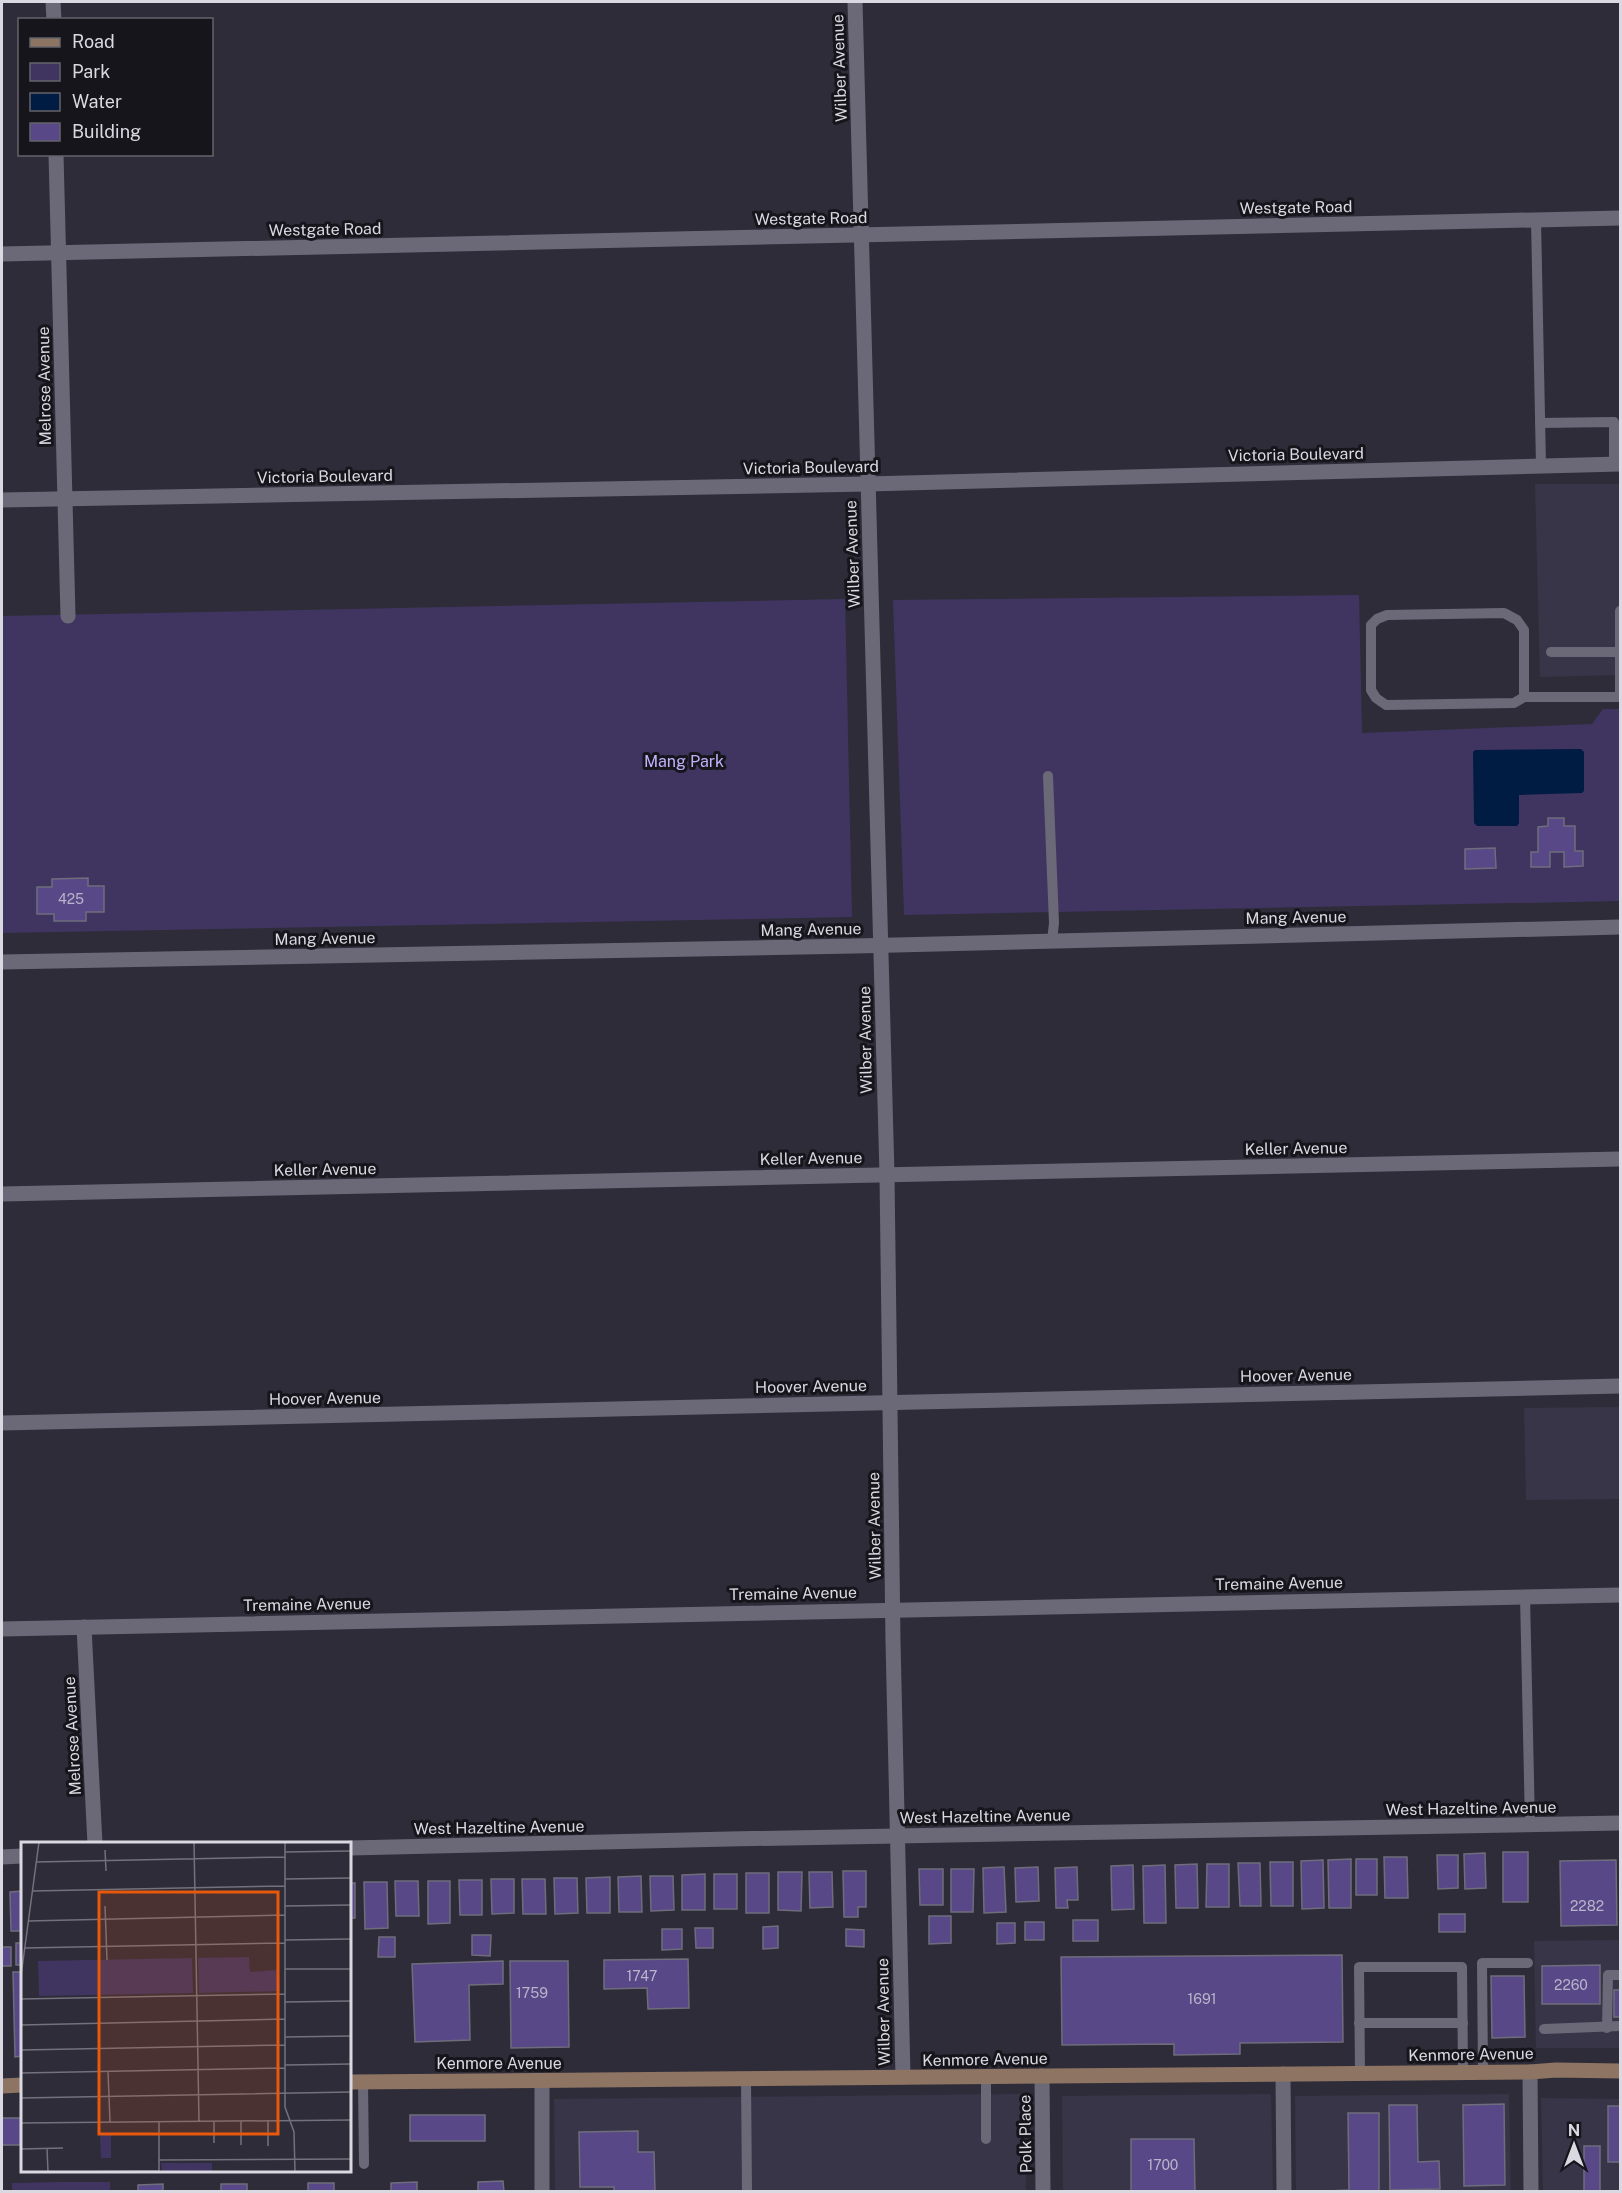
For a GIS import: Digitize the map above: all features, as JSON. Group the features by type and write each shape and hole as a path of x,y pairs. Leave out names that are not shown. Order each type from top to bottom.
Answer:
{"street":[{"path":"53,2 54,18"},
{"name":"Wilber Avenue","path":"855,2 887,1174 903,2078"},
{"name":"Melrose Avenue","path":"56,156 68,616"},
{"name":"Westgate Road","path":"2,254 1620,218"},
{"name":"Victoria Boulevard","path":"2,500 868,484 1617,464"},
{"name":"Mang Avenue","path":"2,962 881,945 1620,927"},
{"name":"Keller Avenue","path":"2,1194 1620,1159"},
{"name":"Hoover Avenue","path":"2,1423 1620,1386"},
{"name":"Tremaine Avenue","path":"2,1629 1620,1594"},
{"name":"Melrose Avenue","path":"84,1627 95,1842"},
{"name":"West Hazeltine Avenue","path":"351,1848 1620,1823"},
{"path":"2,1857 21,1856"},
{"name":"Kenmore Avenue","path":"356,2082 1620,2071"},
{"path":"1530,2072 1531,2192"},
{"path":"1283,2074 1284,2192"},
{"name":"Polk Place","path":"1042,2076 1044,2192"},
{"path":"542,2081 542,2192"},
{"path":"2,2086 21,2085"}],"lane":[{"path":"1536,219 1541,466"},
{"path":"1540,423 1617,421 1617,464"},
{"path":"1524,697 1524,630 1517,620 1504,613 1387,615 1377,619 1371,625 1371,690 1376,698 1386,705 1514,703 1524,697 1620,697 1620,611"},
{"path":"1551,652 1620,652"},
{"path":"1048,776 1054,923 1052,941"},
{"path":"1525,1596 1530,1825"},
{"path":"1484,2072 1482,1963 1528,1963"},
{"path":"1360,2073 1359,1967 1462,1967 1463,2073"},
{"path":"1606,2028 1608,1975 1620,1975"},
{"path":"1359,2023 1462,2023"},
{"path":"1544,2029 1620,2026"},
{"path":"986,2077 986,2139"},
{"path":"746,2079 747,2192"},
{"path":"356,2082 364,2164"}],"shaded area":[{"path":"1535,484 1620,484 1620,675 1540,677"},
{"path":"1620,1407 1620,1499 1526,1500 1524,1408"},
{"path":"1620,1940 1620,2048 1536,2048 1534,1941"},
{"path":"1025,2094 1026,2191 555,2191 554,2099"},
{"path":"1271,2094 1273,2191 1063,2191 1062,2096"},
{"path":"1509,2094 1511,2191 1296,2191 1295,2096"},
{"path":"1541,2098 1620,2099 1620,2191 1543,2191"}],"green space":[{"path":"1359,595 1362,733 1592,724 1603,709 1620,709 1620,901 904,915 893,600"},
{"name":"Mang Park","path":"845,599 852,917 2,933 2,616"},
{"path":"110,2182 110,2191 12,2191 12,2183"}],"water":[{"path":"1581,749 1584,752 1584,791 1582,793 1519,795 1519,823 1517,826 1477,826 1474,823 1473,752 1475,750"}],"building":[{"path":"1548,818 1564,818 1564,826 1575,826 1575,851 1583,851 1583,866 1564,867 1564,852 1550,852 1550,867 1531,867 1531,852 1538,852 1538,827 1548,826"},
{"path":"1495,848 1496,868 1465,869 1465,849"},
{"path":"88,878 88,886 104,886 104,912 86,912 86,921 54,921 54,914 37,914 37,887 52,887 52,879"},
{"path":"1503,1852 1528,1852 1528,1902 1503,1902"},
{"path":"1485,1853 1486,1888 1465,1889 1464,1854"},
{"path":"1437,1855 1458,1855 1458,1888 1438,1889"},
{"path":"1384,1857 1407,1857 1408,1898 1385,1898"},
{"path":"1351,1859 1351,1908 1329,1908 1328,1860"},
{"path":"1356,1859 1377,1859 1377,1895 1356,1895"},
{"path":"1323,1860 1324,1908 1302,1909 1301,1861"},
{"path":"1616,1860 1617,1925 1561,1926 1560,1861"},
{"path":"1270,1862 1293,1862 1293,1906 1271,1906"},
{"path":"1238,1863 1260,1863 1261,1906 1240,1906"},
{"path":"1197,1864 1198,1908 1176,1908 1175,1865"},
{"path":"1207,1864 1229,1864 1229,1907 1206,1907"},
{"path":"1133,1865 1134,1909 1112,1910 1111,1866"},
{"path":"1165,1865 1166,1923 1144,1923 1143,1866"},
{"path":"1004,1867 1006,1912 984,1913 983,1868"},
{"path":"1038,1867 1039,1901 1016,1902 1015,1868"},
{"path":"1077,1867 1078,1900 1067,1900 1068,1908 1056,1908 1055,1868"},
{"path":"919,1869 943,1869 943,1905 920,1905"},
{"path":"951,1869 974,1869 973,1912 951,1912"},
{"path":"843,1871 866,1871 866,1907 858,1907 858,1917 844,1917"},
{"path":"778,1872 802,1872 801,1911 778,1910"},
{"path":"809,1872 832,1872 833,1907 810,1908"},
{"path":"746,1873 769,1873 769,1913 746,1913"},
{"path":"705,1874 705,1910 682,1910 682,1875"},
{"path":"714,1874 737,1874 737,1909 714,1909"},
{"path":"641,1876 642,1912 619,1912 618,1877"},
{"path":"650,1876 673,1876 674,1910 651,1911"},
{"path":"610,1877 610,1913 587,1913 586,1878"},
{"path":"554,1878 577,1878 578,1913 555,1914"},
{"path":"491,1879 514,1879 514,1913 492,1914"},
{"path":"522,1879 545,1879 546,1914 523,1914"},
{"path":"459,1880 482,1880 482,1915 460,1915"},
{"path":"395,1881 418,1881 419,1916 396,1916"},
{"path":"428,1881 450,1881 450,1923 428,1924"},
{"path":"364,1882 387,1882 388,1928 365,1929"},
{"path":"351,1883 355,1883 355,1918 351,1918"},
{"path":"21,1891 21,1931 11,1931 10,1892"},
{"path":"1439,1914 1465,1914 1465,1932 1439,1932"},
{"path":"929,1916 951,1916 951,1943 929,1944"},
{"path":"1073,1920 1098,1920 1098,1941 1073,1941"},
{"path":"1025,1922 1044,1922 1044,1940 1025,1940"},
{"path":"997,1923 1015,1923 1015,1943 997,1944"},
{"path":"778,1926 778,1948 763,1949 763,1927"},
{"path":"695,1928 713,1928 713,1948 696,1948"},
{"path":"662,1929 682,1929 682,1949 662,1950"},
{"path":"846,1929 864,1930 864,1947 846,1946"},
{"path":"472,1935 491,1935 490,1956 472,1955"},
{"path":"379,1937 395,1937 395,1957 378,1957"},
{"path":"16,1943 21,1943 21,1965 16,1965"},
{"path":"2,1947 11,1947 11,1966 2,1966"},
{"path":"1342,1955 1343,2042 1240,2043 1240,2054 1174,2055 1174,2044 1062,2045 1061,1957"},
{"path":"688,1959 689,2008 648,2009 647,1988 604,1989 604,1960"},
{"path":"503,1961 503,1984 469,1985 470,2040 415,2042 412,1964"},
{"path":"510,1961 568,1961 569,2047 511,2048"},
{"path":"1600,1965 1600,2004 1542,2004 1542,1966"},
{"path":"13,1972 21,1972 21,2056 15,2057"},
{"path":"1491,1976 1524,1976 1525,2037 1492,2038"},
{"path":"1614,1990 1620,1990 1620,2017 1614,2017"},
{"path":"1504,2104 1505,2185 1464,2186 1463,2105"},
{"path":"1389,2105 1417,2105 1418,2162 1439,2161 1440,2189 1390,2190"},
{"path":"1608,2106 1620,2106 1620,2162 1608,2162"},
{"path":"1348,2113 1379,2113 1379,2192 1306,2192 1349,2190"},
{"path":"410,2115 485,2115 485,2141 410,2141"},
{"path":"2,2118 21,2118 21,2145 2,2145"},
{"path":"638,2131 638,2152 654,2152 655,2192 614,2192 614,2187 580,2187 579,2132"},
{"path":"1131,2139 1194,2139 1195,2192 1131,2192"},
{"path":"1584,2146 1600,2146 1600,2192 1584,2192"},
{"path":"503,2181 504,2192 478,2192 478,2182"},
{"path":"417,2182 417,2192 391,2192 391,2183"},
{"path":"308,2183 334,2183 334,2192 308,2192"},
{"path":"163,2184 163,2192 138,2192 138,2185"},
{"path":"221,2184 247,2184 247,2192 221,2192"}]}
